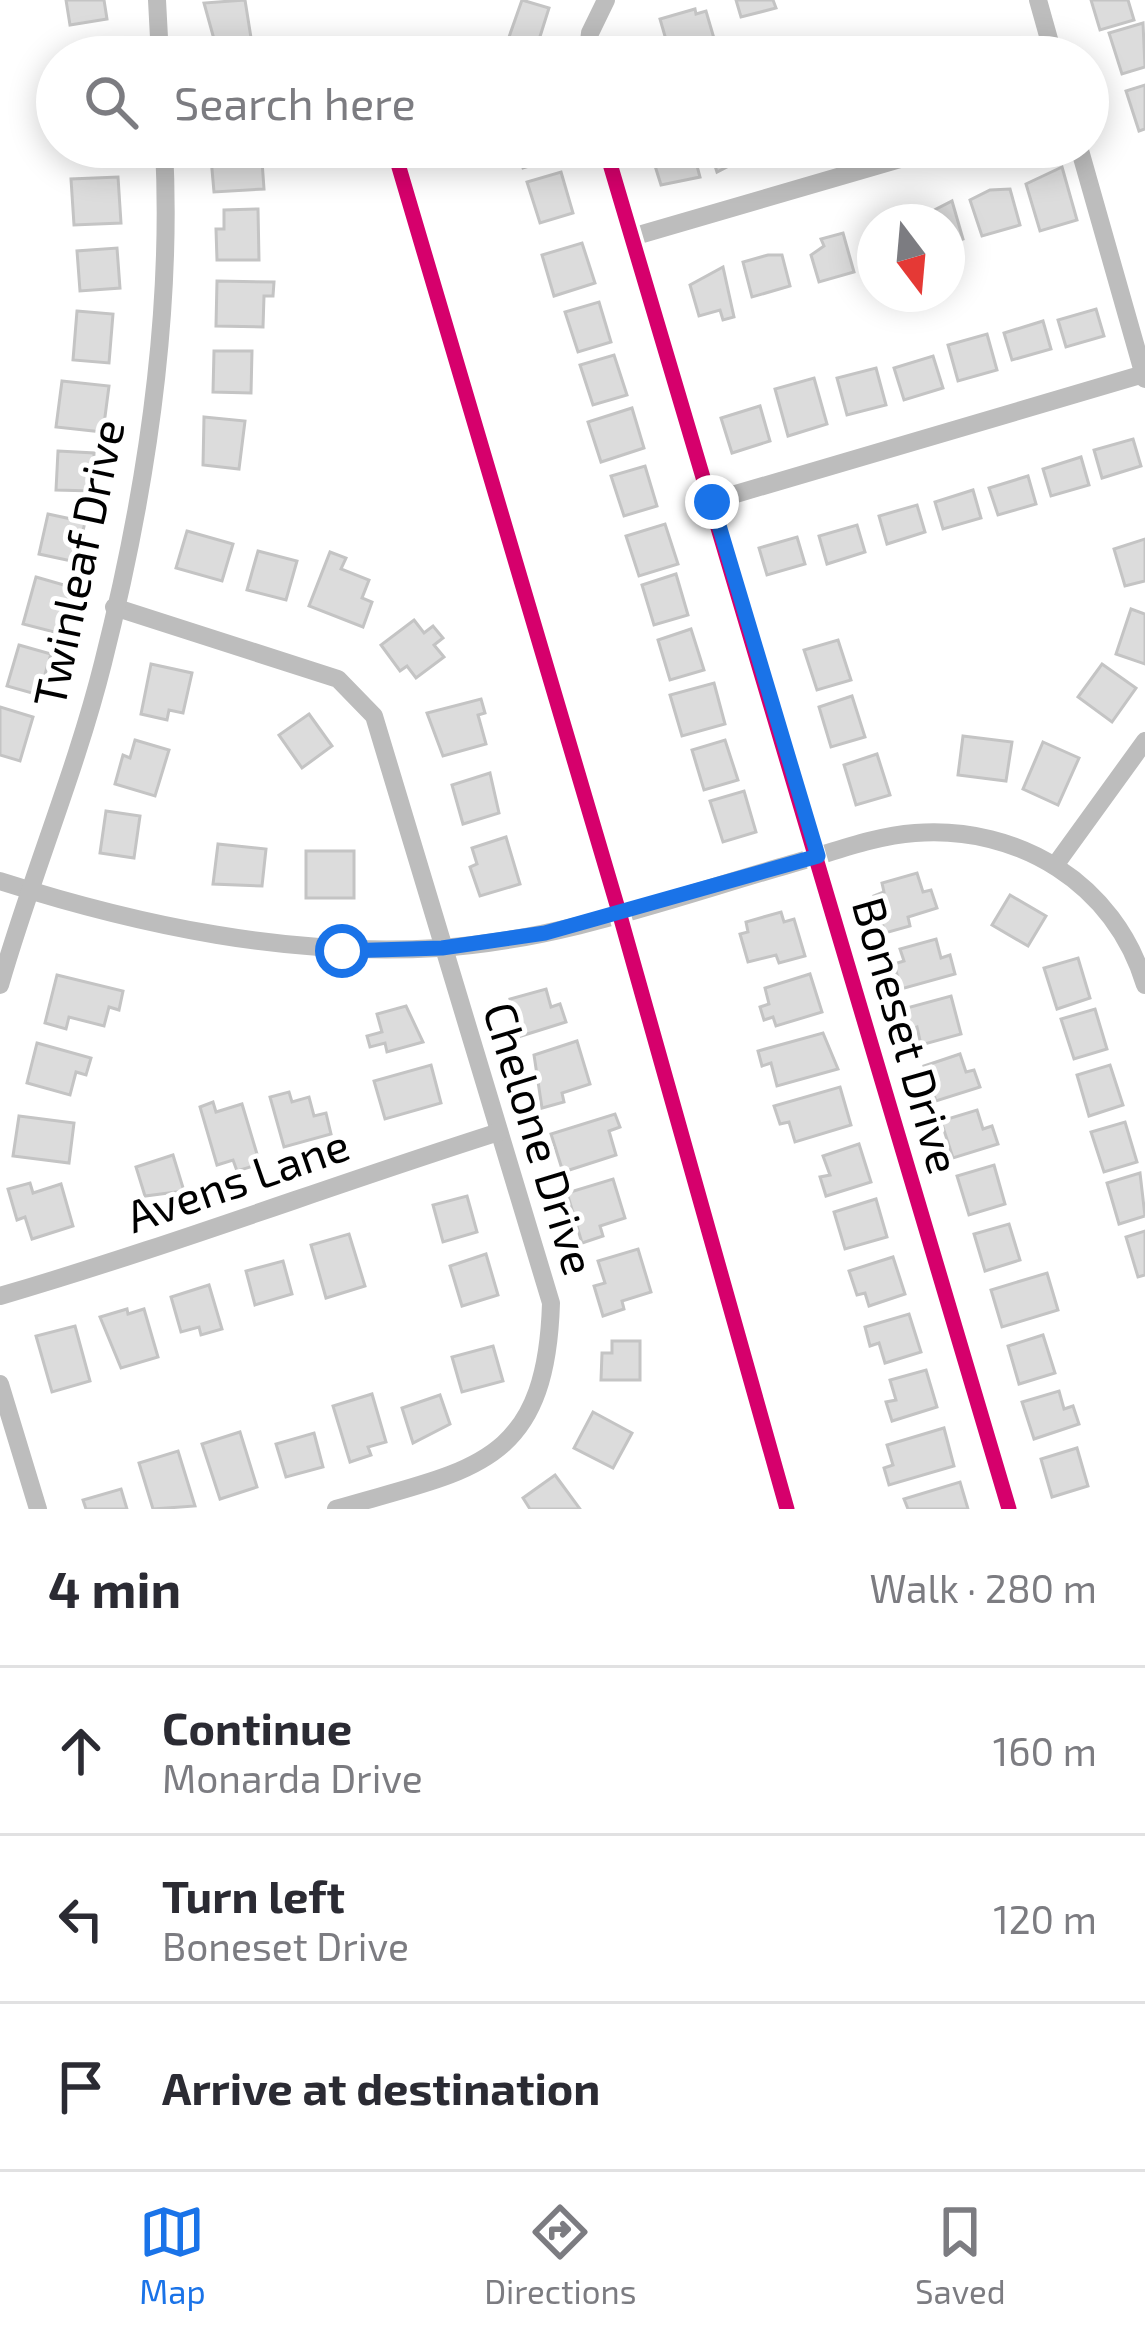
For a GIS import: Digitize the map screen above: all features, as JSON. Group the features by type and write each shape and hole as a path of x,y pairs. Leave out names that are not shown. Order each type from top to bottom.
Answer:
{"street":[{"path":"157,0 159,36"},
{"path":"590,36 606,0"},
{"path":"1037,0 1048,36"},
{"name":"Twinleaf Drive","path":"0,985 103,664 115,607 149,437 168,216 165,168"},
{"name":"Boneset Drive","path":"611,168 1009,1509"},
{"path":"632,238 870,168"},
{"path":"712,502 1144,377 1085,168"},
{"name":"Chelone Drive","path":"115,607 338,679 374,716 551,1303 550,1353 538,1400 515,1436 476,1468 335,1509"},
{"path":"1056,864 1145,741"},
{"path":"0,881 225,938 342,951 442,948 545,933 818,856 910,833 936,832 1000,841 1056,864 1085,886 1115,922 1145,986"},
{"name":"Avens Lane","path":"0,1296 176,1245 332,1185 499,1132"},
{"path":"0,1384 38,1509"}],"building":[{"path":"66,0 104,0 107,19 70,25"},
{"path":"245,0 251,36 213,36 204,3"},
{"path":"522,0 549,8 540,36 509,36"},
{"path":"736,0 773,0 776,8 741,17"},
{"path":"1091,0 1128,0 1134,20 1100,30"},
{"path":"695,9 696,14 706,11 713,36 665,36 660,19"},
{"path":"1143,23 1145,67 1122,74 1109,33"},
{"path":"1145,85 1145,129 1139,131 1126,91"},
{"path":"212,168 262,168 264,189 214,192"},
{"path":"656,168 698,168 700,177 661,185"},
{"path":"1062,168 1077,220 1040,231 1026,184"},
{"path":"561,172 573,213 540,223 527,182"},
{"path":"118,177 121,223 74,225 71,179"},
{"path":"1010,189 1020,225 982,236 970,200 990,190"},
{"path":"258,209 259,260 217,260 216,229 224,229 224,210"},
{"path":"843,233 854,272 819,282 811,255 824,246 821,239"},
{"path":"582,243 595,283 554,296 542,255"},
{"path":"117,248 120,288 80,291 77,251"},
{"path":"782,255 790,286 752,297 743,262"},
{"path":"723,267 734,317 723,320 720,310 699,316 690,285"},
{"path":"217,281 274,282 273,296 264,296 263,327 216,326"},
{"path":"599,302 611,342 578,352 565,312"},
{"path":"1096,309 1104,336 1066,347 1058,320"},
{"path":"77,311 113,314 109,363 73,360"},
{"path":"1043,321 1051,349 1012,360 1004,333"},
{"path":"987,334 997,370 958,381 948,345"},
{"path":"214,351 252,351 251,393 213,392"},
{"path":"614,355 627,395 593,405 580,365"},
{"path":"933,356 943,388 904,400 894,368"},
{"path":"876,368 886,405 847,415 837,378"},
{"path":"814,378 827,424 788,436 775,389"},
{"path":"62,381 109,386 103,432 56,427"},
{"path":"760,406 770,441 732,453 721,418"},
{"path":"632,408 644,448 601,462 588,422"},
{"path":"204,417 245,421 239,469 203,465"},
{"path":"1133,439 1141,466 1102,478 1094,450"},
{"path":"58,451 94,453 93,491 56,490"},
{"path":"1081,457 1089,485 1051,496 1043,469"},
{"path":"645,466 657,506 624,516 611,476"},
{"path":"1028,476 1036,504 998,515 989,488"},
{"path":"973,490 981,518 943,529 935,502"},
{"path":"917,505 925,532 887,544 879,516"},
{"path":"48,514 85,522 76,562 39,554"},
{"path":"665,524 678,564 639,576 626,536"},
{"path":"857,525 865,552 827,564 819,536"},
{"path":"187,531 233,544 222,581 176,568"},
{"path":"797,537 805,564 767,575 759,548"},
{"path":"1145,539 1145,581 1125,586 1114,549"},
{"path":"258,551 297,561 286,600 247,590"},
{"path":"330,552 346,558 341,569 369,580 362,598 372,602 363,627 309,606"},
{"path":"676,574 688,615 654,625 642,585"},
{"path":"36,577 71,587 58,633 23,624"},
{"path":"1131,609 1145,614 1145,664 1116,654"},
{"path":"414,620 424,633 433,626 443,638 434,645 444,657 416,678 407,666 400,671 381,645"},
{"path":"691,629 704,670 670,680 658,640"},
{"path":"838,640 851,680 817,690 804,650"},
{"path":"19,645 51,654 39,695 7,686"},
{"path":"151,664 192,673 183,713 169,710 167,720 141,714"},
{"path":"1102,664 1136,688 1112,722 1078,697"},
{"path":"714,683 725,724 682,736 670,695"},
{"path":"852,696 865,737 831,747 819,707"},
{"path":"481,699 485,713 478,715 486,744 443,756 427,713"},
{"path":"0,707 33,717 20,761 0,755"},
{"path":"309,714 332,746 302,768 279,735"},
{"path":"963,736 1012,742 1006,781 958,775"},
{"path":"135,740 169,750 155,796 115,784 123,755 130,758"},
{"path":"725,740 738,780 704,790 692,750"},
{"path":"1043,742 1079,758 1058,805 1023,789"},
{"path":"877,754 890,795 856,805 844,765"},
{"path":"490,773 499,813 463,824 452,785"},
{"path":"744,791 756,832 723,842 710,801"},
{"path":"106,811 140,816 134,858 100,853"},
{"path":"506,837 520,884 480,896 470,867 477,864 472,848"},
{"path":"218,844 266,849 262,886 213,884"},
{"path":"306,851 354,851 354,898 306,898"},
{"path":"917,873 923,892 931,890 937,908 908,917 910,926 885,933 874,896 884,892 882,883"},
{"path":"1010,895 1046,916 1028,946 992,925"},
{"path":"781,912 784,922 794,919 805,956 779,963 776,955 748,962 740,934 748,932 746,922"},
{"path":"936,939 941,958 950,955 955,974 901,989 894,964 904,961 900,949"},
{"path":"1078,958 1090,998 1057,1009 1044,968"},
{"path":"810,974 822,1012 776,1026 773,1017 764,1020 760,1007 769,1004 765,988"},
{"path":"57,975 123,991 119,1010 109,1007 104,1026 69,1017 66,1029 45,1023"},
{"path":"546,989 551,1007 560,1004 566,1022 521,1036 510,999"},
{"path":"951,996 961,1034 921,1045 917,1027 909,1030 903,1009"},
{"path":"406,1006 423,1042 387,1052 385,1043 370,1047 367,1036 382,1032 377,1014"},
{"path":"1095,1009 1107,1049 1074,1059 1061,1019"},
{"path":"823,1033 838,1069 777,1086 771,1063 762,1066 758,1051"},
{"path":"577,1041 590,1084 562,1093 564,1102 542,1108 534,1055"},
{"path":"37,1043 91,1058 86,1075 76,1072 70,1095 27,1083"},
{"path":"960,1054 966,1072 974,1070 980,1087 936,1101 924,1066"},
{"path":"431,1065 441,1103 385,1119 374,1081"},
{"path":"1110,1065 1123,1105 1089,1116 1077,1075"},
{"path":"840,1087 851,1125 795,1142 789,1122 780,1124 774,1106"},
{"path":"289,1092 292,1102 309,1097 314,1116 326,1113 331,1134 284,1147 270,1097"},
{"path":"213,1102 216,1112 242,1104 260,1164 237,1171 233,1160 217,1165 200,1107"},
{"path":"977,1110 983,1129 992,1126 998,1144 953,1158 941,1121"},
{"path":"615,1114 620,1127 609,1131 616,1155 563,1172 551,1134"},
{"path":"19,1116 74,1123 69,1163 13,1156"},
{"path":"1125,1122 1137,1162 1104,1172 1091,1132"},
{"path":"859,1144 871,1182 826,1196 820,1177 830,1175 823,1156"},
{"path":"173,1155 184,1191 145,1196 136,1167"},
{"path":"994,1165 1005,1204 969,1215 957,1176"},
{"path":"1140,1173 1145,1216 1119,1224 1107,1183"},
{"path":"613,1179 625,1218 600,1226 603,1236 582,1243 567,1193"},
{"path":"30,1183 33,1193 61,1184 73,1226 32,1239 25,1217 17,1220 8,1189"},
{"path":"467,1196 477,1232 443,1242 433,1205"},
{"path":"876,1199 887,1237 845,1249 834,1212"},
{"path":"1009,1224 1020,1260 985,1271 974,1234"},
{"path":"1145,1231 1145,1275 1138,1277 1126,1237"},
{"path":"349,1234 365,1286 326,1298 311,1245"},
{"path":"638,1249 651,1292 622,1301 624,1309 603,1316 594,1286 605,1283 598,1261"},
{"path":"486,1254 498,1295 462,1306 450,1266"},
{"path":"893,1257 905,1294 869,1306 865,1293 857,1295 849,1271"},
{"path":"283,1261 292,1294 255,1305 246,1271"},
{"path":"1047,1273 1058,1310 1002,1327 991,1290"},
{"path":"209,1285 222,1329 201,1335 199,1327 181,1332 171,1297"},
{"path":"127,1309 128,1314 144,1309 158,1357 121,1368 100,1317"},
{"path":"909,1314 921,1352 885,1363 879,1343 870,1346 865,1327"},
{"path":"75,1326 90,1381 52,1392 36,1336"},
{"path":"1043,1335 1055,1373 1019,1384 1008,1346"},
{"path":"612,1341 640,1341 640,1380 601,1380 602,1353 612,1353"},
{"path":"493,1346 503,1381 462,1392 452,1357"},
{"path":"926,1370 937,1407 892,1421 886,1402 896,1400 890,1380"},
{"path":"1059,1391 1064,1409 1073,1406 1079,1424 1034,1439 1022,1402"},
{"path":"372,1394 386,1442 368,1447 371,1455 350,1462 333,1406"},
{"path":"440,1395 450,1424 413,1443 402,1408"},
{"path":"593,1412 632,1433 613,1468 574,1448"},
{"path":"944,1428 954,1466 889,1485 884,1468 893,1465 887,1445"},
{"path":"240,1432 257,1487 220,1499 202,1444"},
{"path":"314,1433 323,1467 286,1477 276,1444"},
{"path":"1077,1448 1088,1486 1052,1497 1041,1459"},
{"path":"178,1451 195,1506 153,1509 139,1463"},
{"path":"555,1475 580,1509 530,1509 523,1498"},
{"path":"960,1482 968,1509 908,1509 904,1499"},
{"path":"121,1489 127,1509 86,1509 83,1500"}],"cycle path":[{"path":"399,168 619,912 787,1509"},
{"path":"611,168 1009,1509"}],"route":[{"path":"342,951 442,948 545,933 818,856 712,502"}]}
